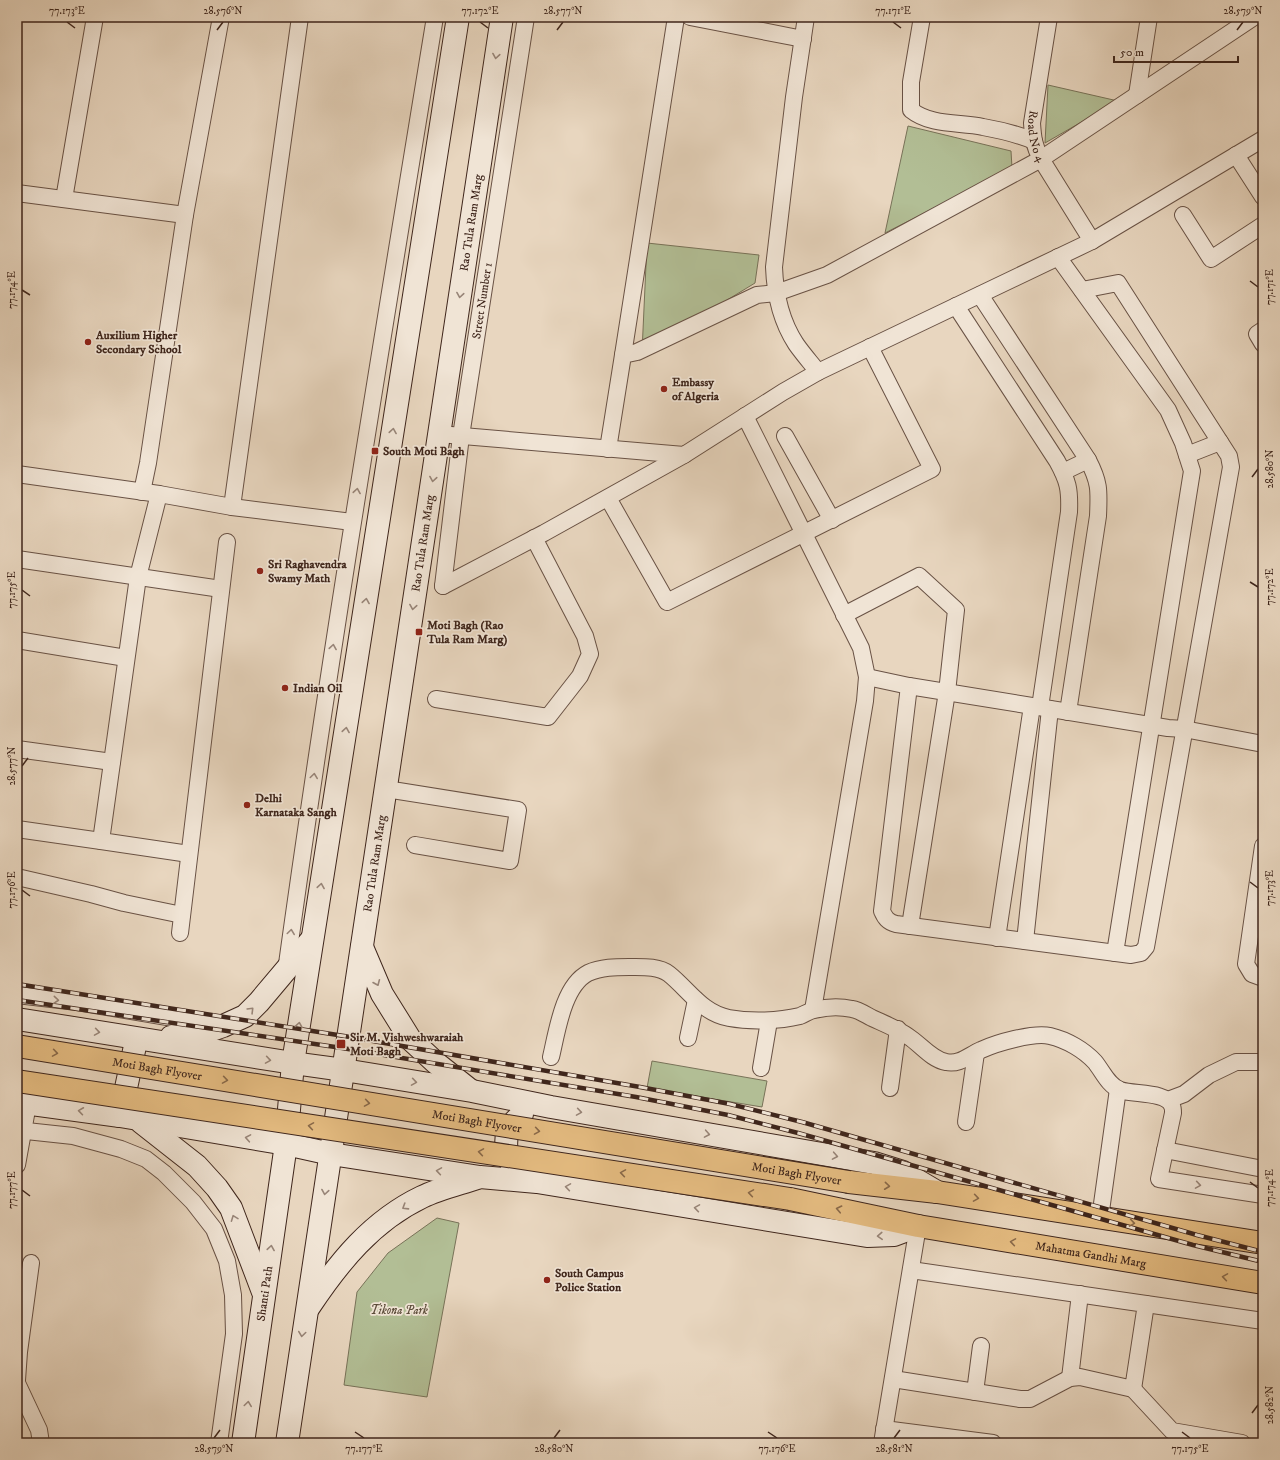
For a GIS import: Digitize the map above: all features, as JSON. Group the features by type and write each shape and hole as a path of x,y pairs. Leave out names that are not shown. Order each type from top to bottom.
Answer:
{"main road":[{"path":"293,1064 458,17"},
{"name":"Rao Tula Ram Marg","path":"331,1154 502,17"},
{"path":"142,1040 203,1033 245,1016 286,971 313,938"},
{"path":"362,947 382,994 410,1039 436,1063 472,1091"},
{"path":"17,1019 293,1064 344,1070 472,1091 551,1108 874,1163 903,1172 937,1192 1263,1243"},
{"path":"129,1118 142,1040"},
{"name":"Moti Bagh Flyover","path":"17,1046 849,1182 937,1192"},
{"name":"Shanti Path","path":"243,1443 286,1144 293,1064"},
{"path":"17,1081 790,1199 918,1226"},
{"path":"23,1103 129,1118 286,1144 331,1154 480,1177 537,1182 867,1236 894,1235 918,1226"},
{"path":"537,1182 524,1176 513,1166 507,1153 507,1138 512,1124 522,1114 536,1107 551,1108"},
{"path":"129,1118 197,1166 217,1188 231,1208 264,1294"},
{"path":"287,1443 331,1154"},
{"path":"306,1312 344,1259 379,1223 422,1197 480,1177"},
{"name":"Mahatma Gandhi Marg","path":"918,1226 1263,1283"}],"street":[{"path":"64,199 95,17"},
{"path":"142,492 148,463 185,215 221,17"},
{"path":"232,507 300,17"},
{"path":"286,971 352,522 435,17"},
{"name":"Street Number 1","path":"526,17 461,436 442,586 534,538"},
{"path":"608,449 676,17"},
{"path":"690,17 803,39"},
{"path":"806,17 793,105 774,267 776,293 779,307 796,344 818,372"},
{"path":"922,17 911,82 912,110 918,116 942,122 982,126 1016,134 1034,141"},
{"name":"Road No 4","path":"1049,17 1032,123 1035,147 1092,241"},
{"path":"1137,95 1149,17"},
{"path":"623,355 637,352 757,295 776,293 827,275 1041,159 1254,17"},
{"path":"436,699 548,717 580,676 590,654 585,636 534,538 684,455 818,372 1092,241 1263,139"},
{"path":"1236,155 1263,197"},
{"path":"17,193 185,215"},
{"path":"1183,215 1211,259 1263,225"},
{"path":"1058,257 1168,410 1183,443 1192,471 1116,953"},
{"path":"909,686 882,911 885,918 889,922 910,926 1131,955 1141,953 1146,947 1231,467 1229,456 1118,283 1082,290"},
{"path":"980,295 1096,474 1099,490 1098,516 1068,712"},
{"path":"956,306 1067,478 1070,496 1041,707 998,938"},
{"path":"1263,330 1257,334 1263,344"},
{"path":"608,498 667,602 932,469 870,347"},
{"path":"745,416 861,648 867,677 865,701 813,1010"},
{"path":"439,434 684,455"},
{"path":"785,436 832,520"},
{"path":"1187,455 1220,442"},
{"path":"1063,472 1088,460"},
{"path":"17,474 159,494 232,507 352,522"},
{"path":"101,841 138,577 159,494"},
{"path":"180,933 222,589 226,542"},
{"path":"17,559 222,589"},
{"path":"844,615 919,576 956,610 947,692 910,926"},
{"path":"17,640 126,658"},
{"path":"867,677 909,686 1184,729 1263,744"},
{"path":"1024,941 1041,707"},
{"path":"17,749 112,762"},
{"path":"386,789 518,810 510,860 415,845"},
{"path":"17,829 189,854"},
{"path":"1263,846 1246,964 1252,974 1263,978"},
{"path":"17,877 124,903 182,915"},
{"path":"551,1057 562,1009 569,993 577,982 587,974 600,969 632,967 658,968 668,973 712,1013 729,1018 768,1021 801,1015 813,1010 833,1007 853,1009 898,1029 935,1057 945,1062 963,1061 980,1050 1038,1034 1048,1035 1059,1038 1082,1050 1094,1061 1110,1084 1118,1090 1162,1096 1168,1100 1172,1106 1173,1113 1159,1179 1263,1195"},
{"path":"17,996 77,1002 223,1026"},
{"path":"688,1038 696,1000"},
{"path":"761,1068 768,1021"},
{"path":"890,1088 898,1029"},
{"path":"966,1122 976,1053"},
{"path":"1168,1100 1184,1094 1209,1075 1236,1062 1263,1062"},
{"path":"1100,1218 1118,1090"},
{"path":"17,1165 23,1103"},
{"path":"20,1130 73,1136 146,1159 164,1173 193,1202 214,1229 227,1261 233,1295 234,1318 234,1334 219,1443"},
{"path":"1165,1150 1263,1169"},
{"path":"918,1226 883,1436 993,1443"},
{"path":"31,1263 19,1352 17,1382 39,1430 42,1443"},
{"path":"911,1270 1263,1321"},
{"path":"1070,1378 1080,1294"},
{"path":"1133,1389 1146,1304"},
{"path":"975,1392 981,1346"},
{"path":"892,1379 1020,1399 1030,1399 1070,1378 1080,1377 1133,1389 1172,1431 1242,1443"}],"green space":[{"path":"1048,85 1118,101 1045,143"},
{"path":"908,126 1011,151 1012,168 885,233"},
{"path":"647,243 759,255 755,283 642,352"},
{"path":"652,1061 767,1081 762,1107 647,1088"},
{"name":"Tikona Park","path":"437,1218 459,1223 427,1397 344,1385 357,1292 388,1253"}],"railway":[{"path":"17,984 344,1036 730,1104 802,1122 1197,1235 1263,1252"},
{"path":"17,1000 342,1048 636,1097 728,1115 798,1133 1193,1245 1263,1262"}],"place":[{"name":"Auxilium Higher Secondary School","path":"88,342"},
{"name":"Embassy of Algeria","path":"664,389"},
{"name":"South Moti Bagh","path":"375,451"},
{"name":"Sri Raghavendra Swamy Math","path":"260,571"},
{"name":"Moti Bagh (Rao Tula Ram Marg)","path":"419,632"},
{"name":"Indian Oil","path":"285,688"},
{"name":"Delhi Karnataka Sangh","path":"247,805"},
{"name":"Sir M. Vishweshwaraiah Moti Bagh","path":"341,1044"},
{"name":"South Campus Police Station","path":"547,1280"}]}
